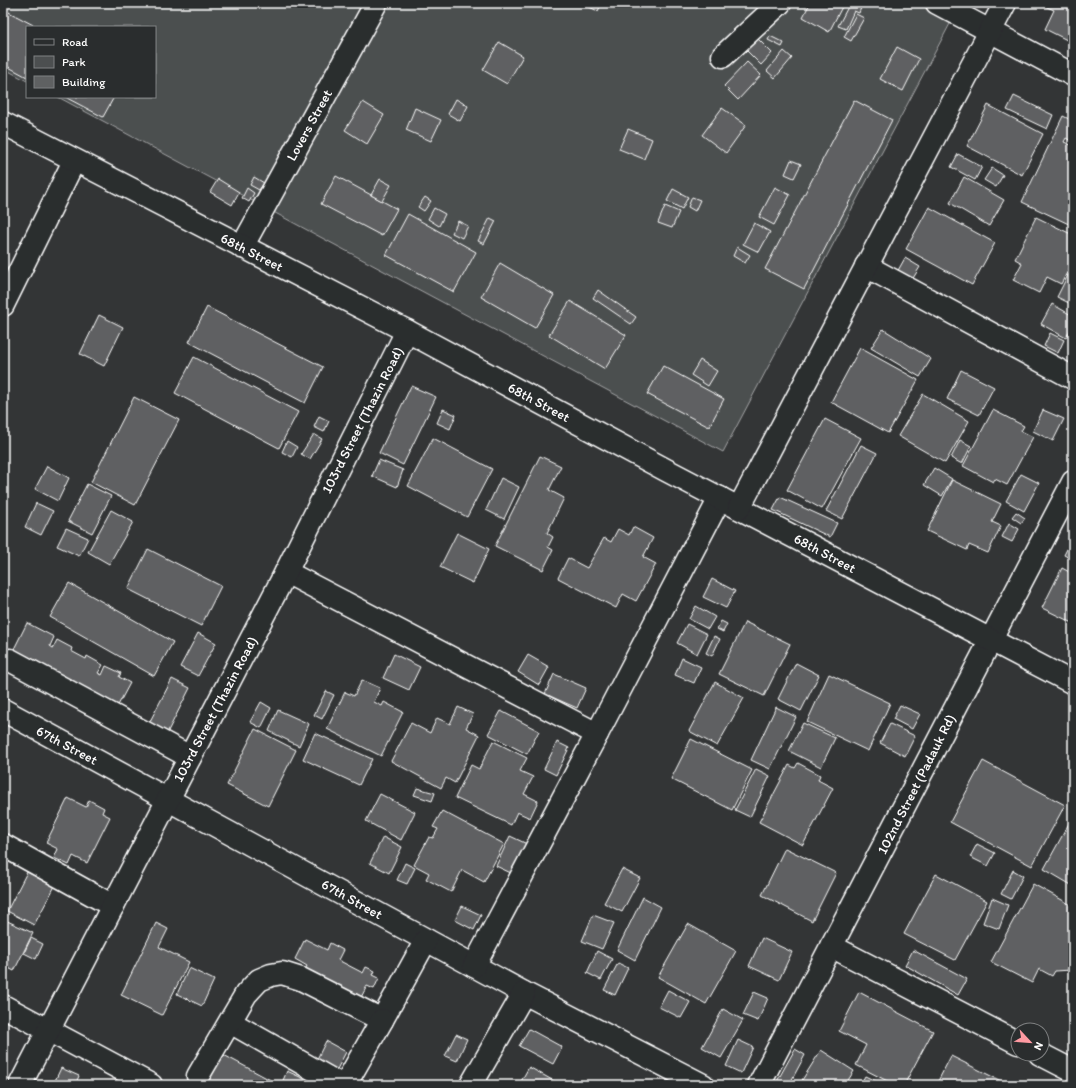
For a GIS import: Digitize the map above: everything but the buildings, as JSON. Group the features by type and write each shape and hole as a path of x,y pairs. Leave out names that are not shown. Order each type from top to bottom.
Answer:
{"street":[{"name":"Lovers Street","path":"242,247 376,3"},
{"path":"723,56 780,3"},
{"path":"937,3 1073,75"},
{"path":"739,508 1005,3"},
{"name":"68th Street","path":"3,123 407,332 659,467 1073,683"},
{"path":"3,305 74,161"},
{"path":"866,266 1073,378"},
{"name":"103rd Street (Thazin Road)","path":"20,1085 167,798 286,572 407,332"},
{"name":"102nd Street (Padauk Rd)","path":"759,1085 1073,482"},
{"path":"474,966 720,498"},
{"path":"286,572 597,734"},
{"path":"10,660 190,756"},
{"name":"67th Street","path":"3,710 524,993 703,1085"},
{"path":"3,845 112,906"},
{"path":"345,1085 426,940"},
{"path":"831,946 1010,1039"},
{"path":"198,1076 246,994 259,980 271,975 282,973 301,979 382,1020"},
{"path":"471,1085 524,993"},
{"path":"3,1006 151,1085"},
{"path":"230,1022 341,1085"},
{"path":"1050,1059 1073,1071"}],"green space":[{"path":"3,3 961,3 723,452 60,98 156,98 156,26 26,26 26,80 3,68"}]}
